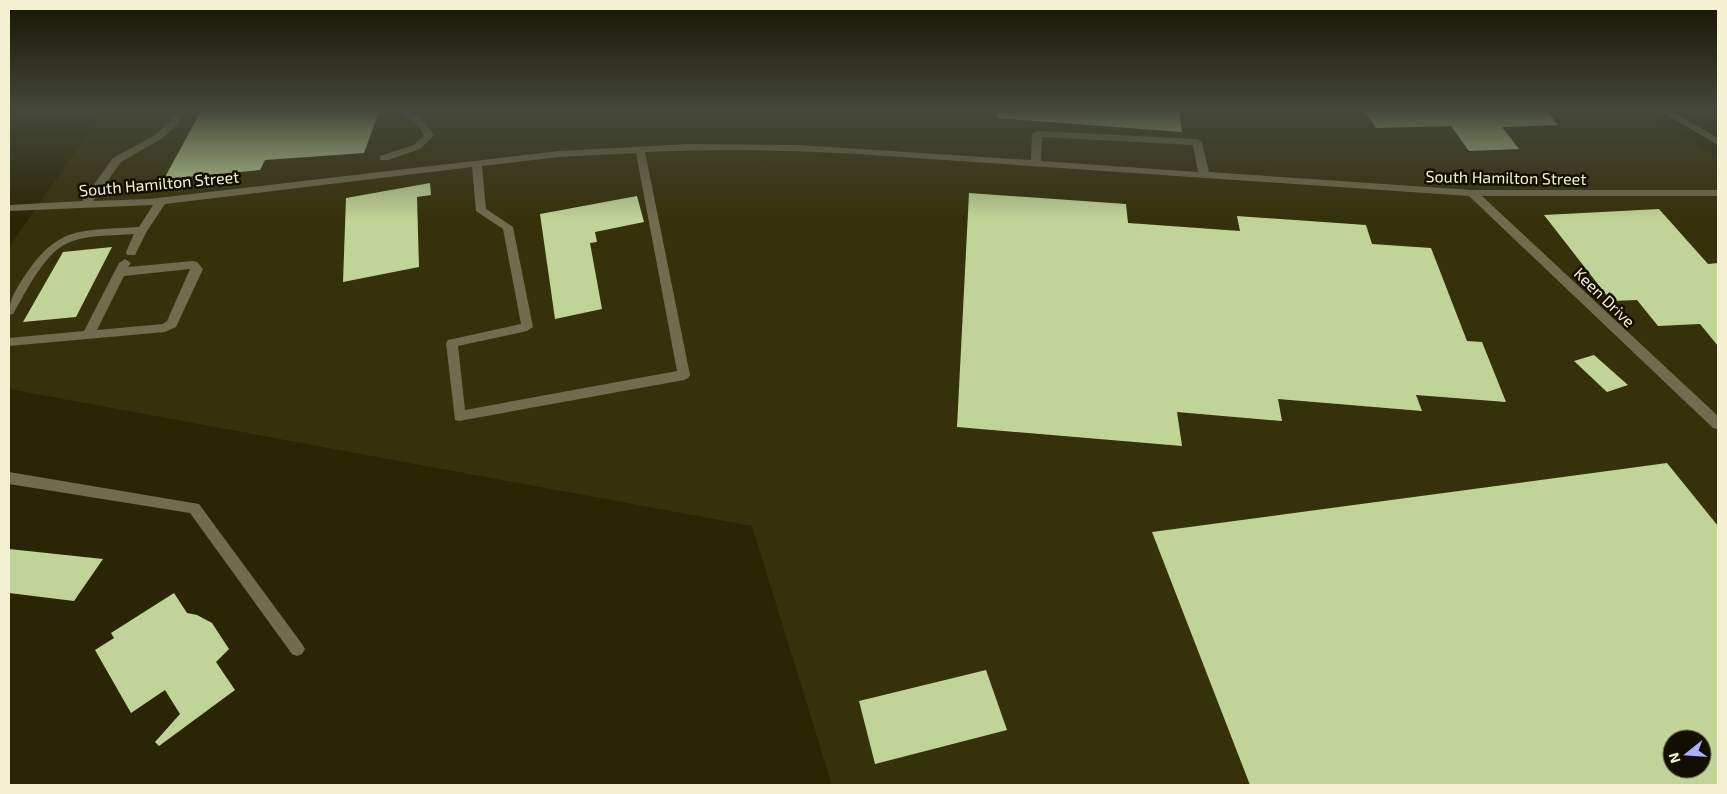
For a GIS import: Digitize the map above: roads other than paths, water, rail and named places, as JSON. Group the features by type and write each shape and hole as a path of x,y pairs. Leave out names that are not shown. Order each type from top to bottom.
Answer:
{"street":[{"path":"85,205 117,160 143,146"},
{"path":"384,158 418,146"},
{"path":"1036,163 1037,146"},
{"path":"1198,146 1204,175"},
{"name":"South Hamilton Street","path":"9,208 161,201 559,154 688,147 798,148 1472,192 1718,193"},
{"path":"477,164 481,211 508,227 527,327 452,343 459,416 684,375 640,150"},
{"name":"Keen Drive","path":"1472,192 1718,424"},
{"path":"131,252 142,230 161,201"},
{"path":"9,311 43,258 61,241 80,236 142,230"},
{"path":"9,342 88,335 165,328 172,324 197,268 193,265 123,267 88,335"},
{"path":"9,478 194,508 297,648"}]}
